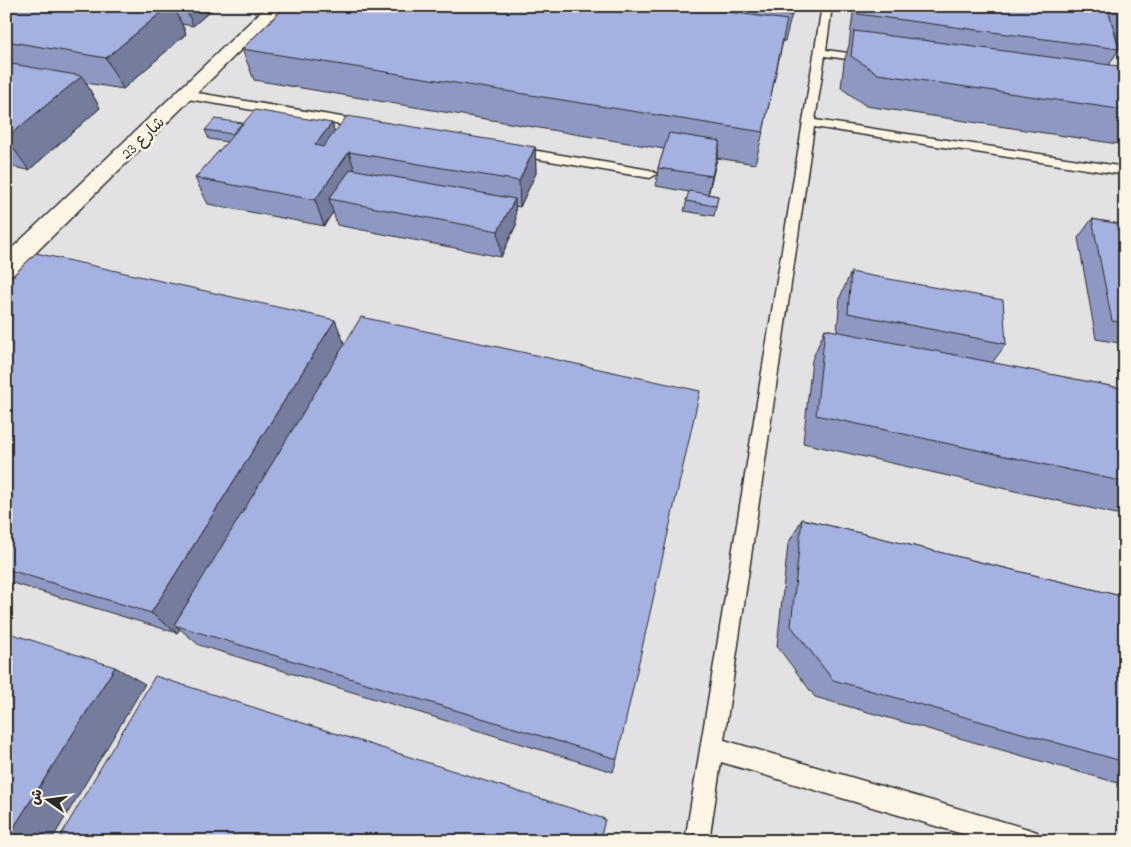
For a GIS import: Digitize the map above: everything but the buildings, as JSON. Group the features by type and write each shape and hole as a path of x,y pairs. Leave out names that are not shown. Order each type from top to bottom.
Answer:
{"street":[{"name":"شارع 23","path":"6,268 277,6"}],"lane":[{"path":"697,841 827,6"},
{"path":"820,52 882,61"},
{"path":"186,95 380,128"},
{"path":"810,123 1125,171"},
{"path":"505,149 650,174"},
{"path":"711,748 1028,841"}]}
